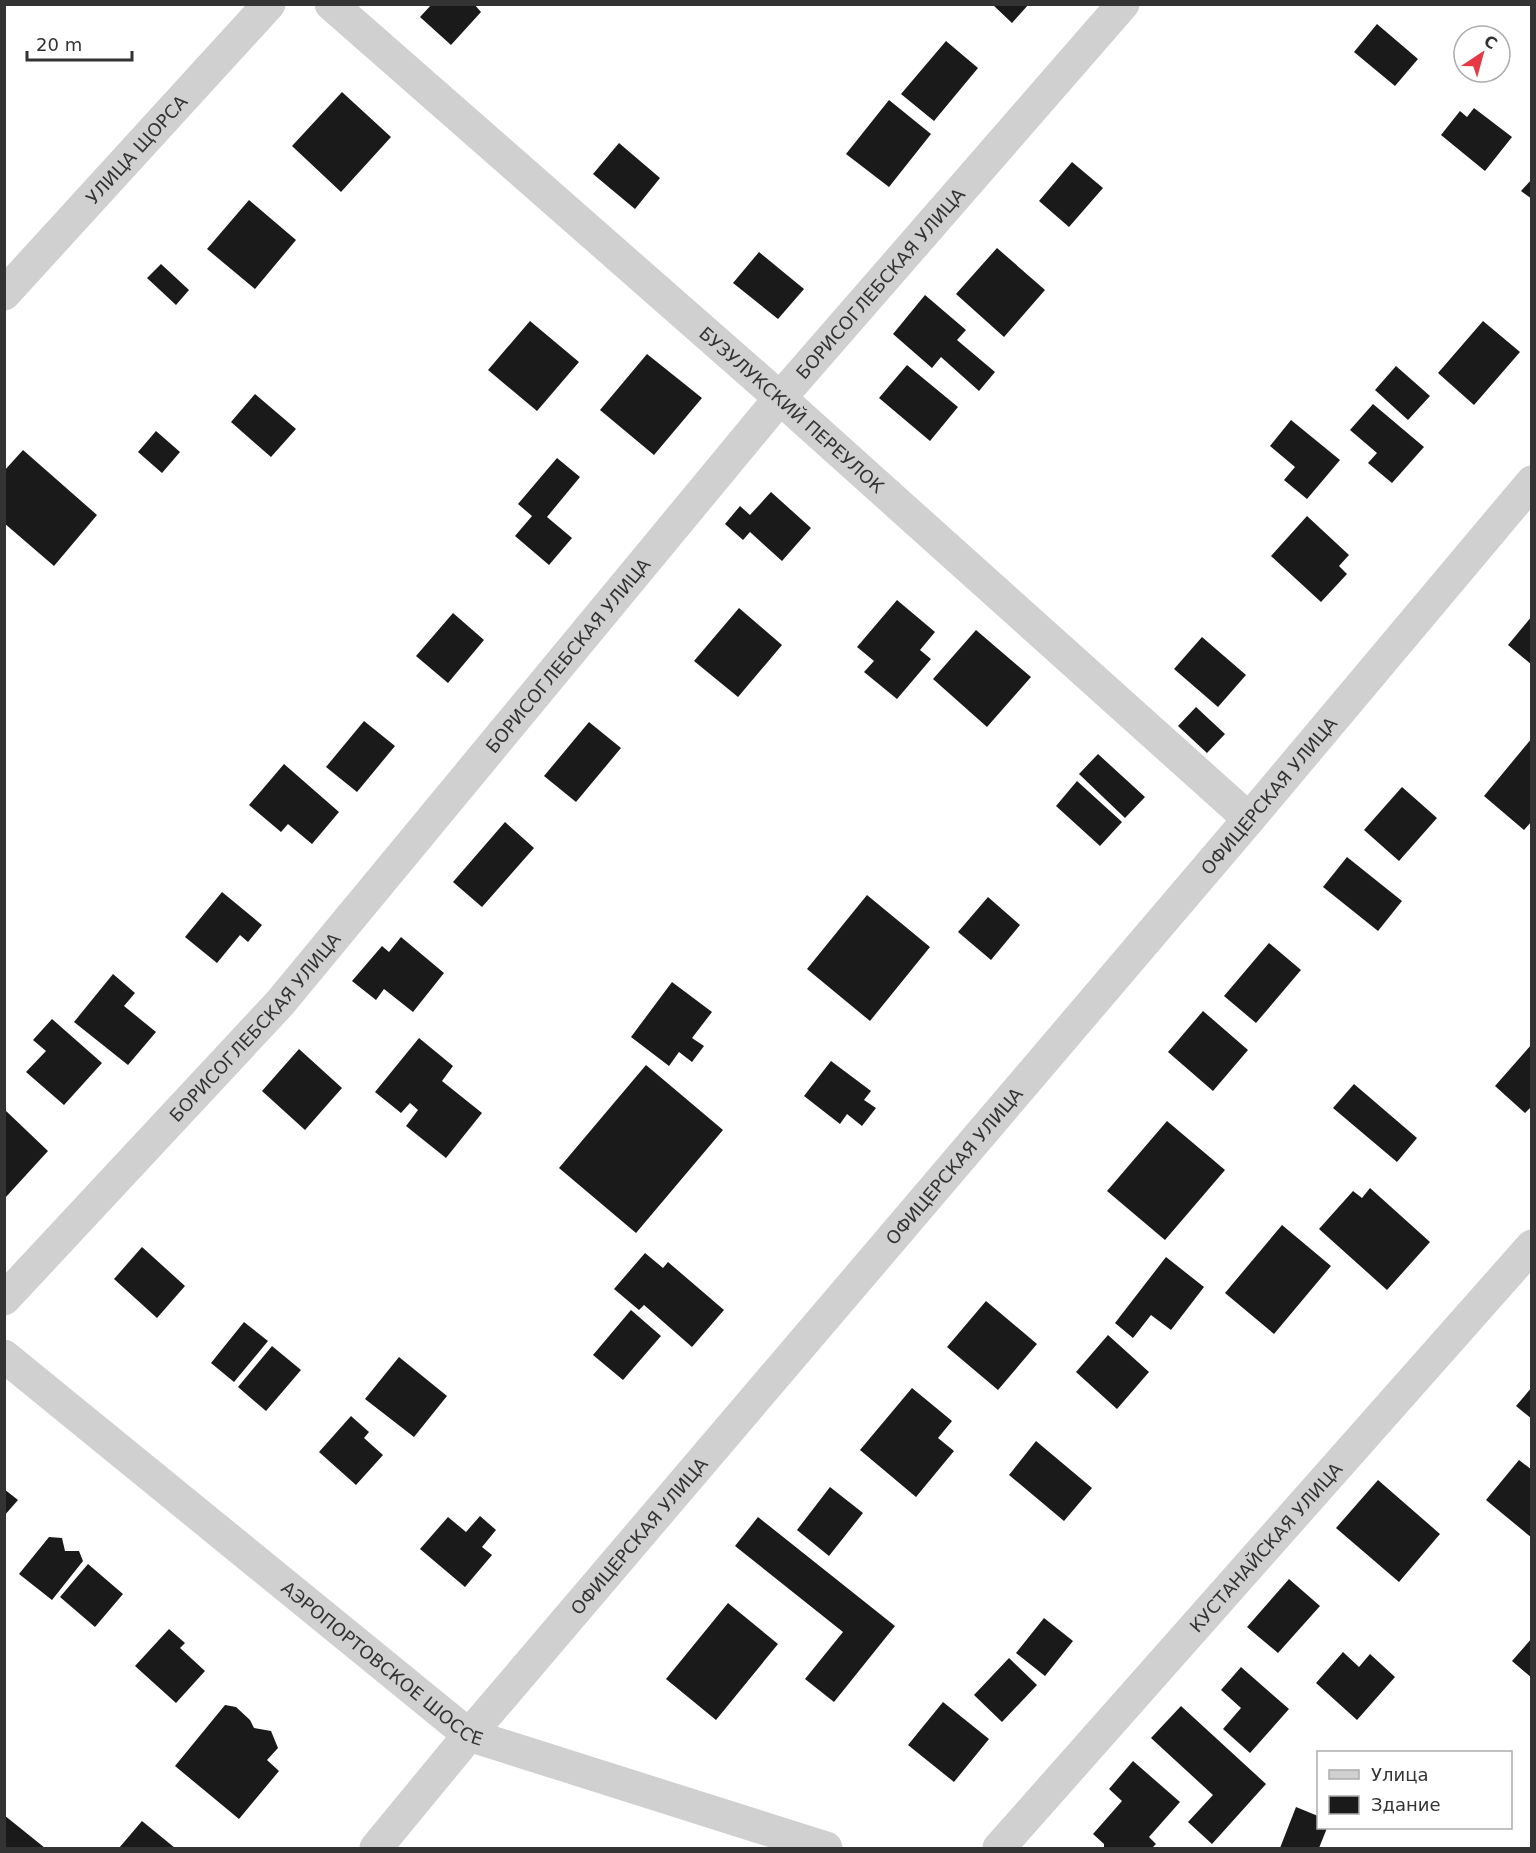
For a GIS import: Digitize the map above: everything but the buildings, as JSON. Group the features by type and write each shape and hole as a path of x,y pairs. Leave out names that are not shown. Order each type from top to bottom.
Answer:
{"street":[{"name":"УЛИЦА ЩОРСА","path":"4,294 269,4"},
{"name":"БУЗУЛУКСКИЙ ПЕРЕУЛОК","path":"331,4 780,398 1249,819"},
{"name":"БОРИСОГЛЕБСКАЯ УЛИЦА","path":"4,1299 280,1003 780,398 1123,4"},
{"name":"ОФИЦЕРСКАЯ УЛИЦА","path":"376,1848 469,1735 1249,819 1532,482"},
{"name":"КУСТАНАЙСКАЯ УЛИЦА","path":"999,1848 1532,1246"},
{"name":"АЭРОПОРТОВСКОЕ ШОССЕ","path":"4,1356 469,1735 826,1848"}]}
